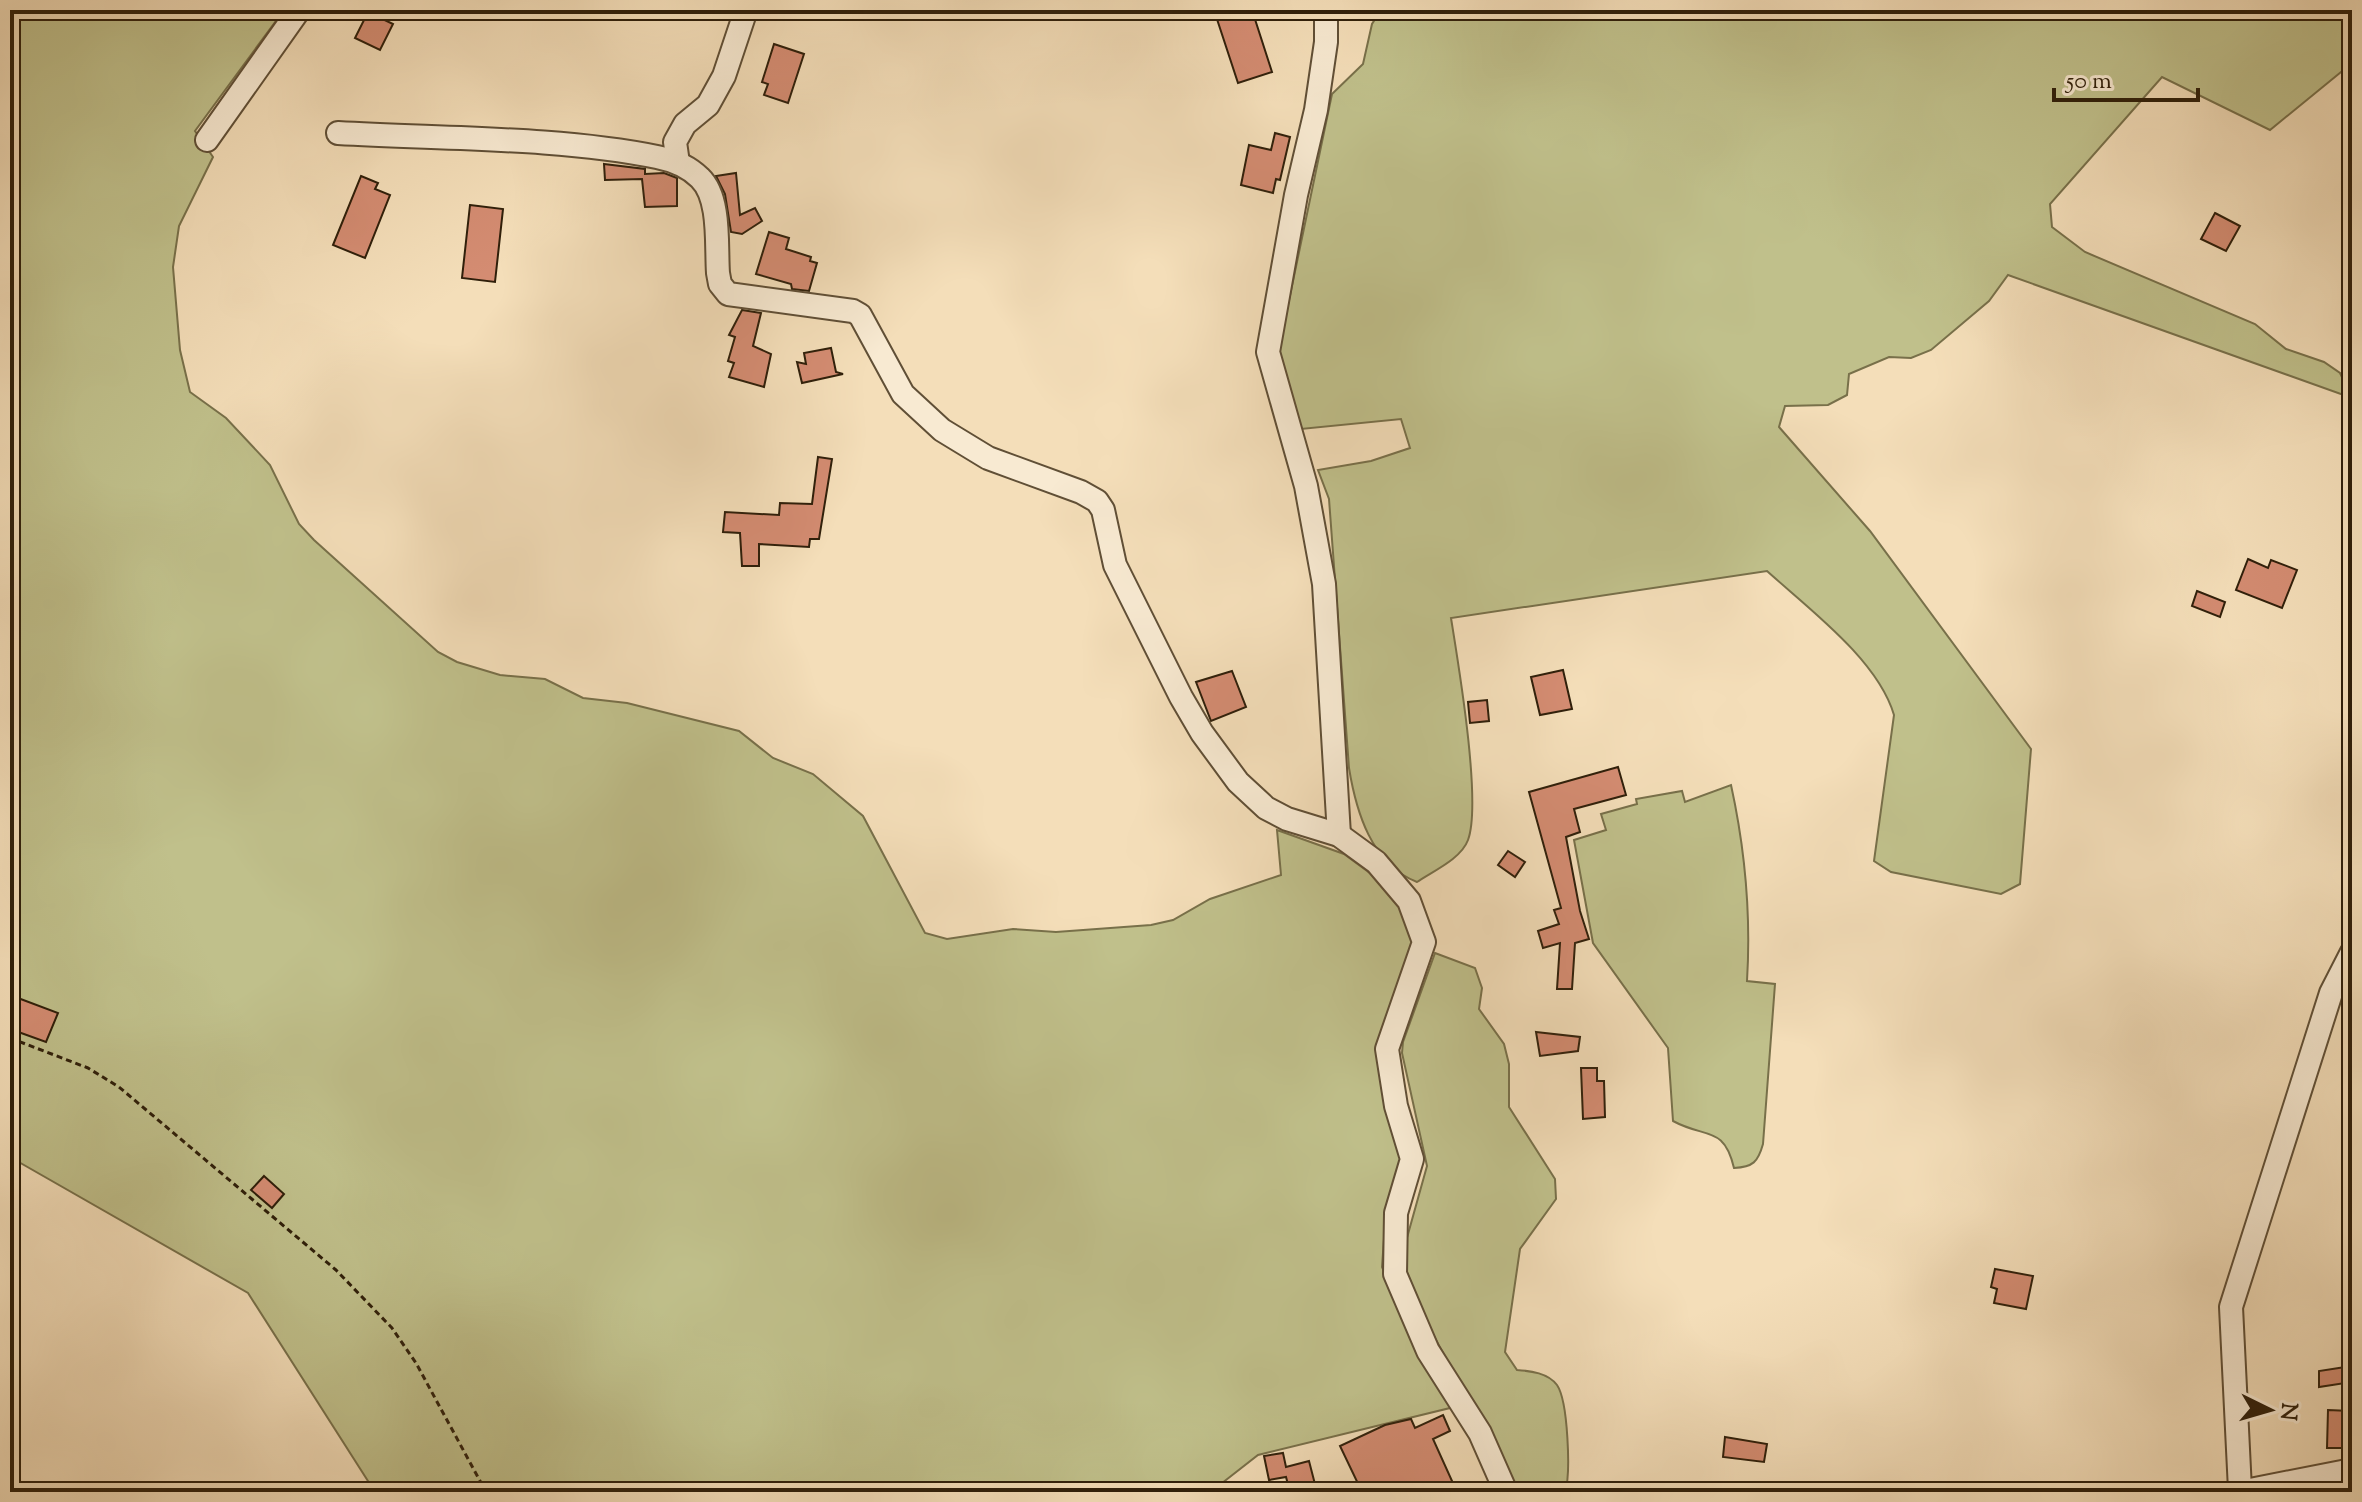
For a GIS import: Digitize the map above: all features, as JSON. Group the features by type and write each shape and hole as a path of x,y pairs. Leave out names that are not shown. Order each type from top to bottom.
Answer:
{"street":[{"path":"207,140 299,10"},
{"path":"678,163 675,142 685,124 708,105 724,76 746,10"},
{"path":"1326,10 1326,42 1316,110 1296,195 1268,352 1306,486 1324,584 1339,835"},
{"path":"338,133 565,146 657,157 678,163 702,179 712,201 718,273 720,284 728,294 853,311 860,315 903,394 942,430 988,458 1081,492 1097,501 1103,510 1115,565 1202,733 1238,782 1266,808 1287,819 1339,835 1376,862 1409,901 1424,942 1387,1049 1396,1106 1412,1159 1396,1213 1395,1274 1428,1351 1480,1433 1506,1492"},
{"path":"2352,952 2331,993 2231,1307 2240,1491 2352,1470"}],"path":[{"path":"10,1038 88,1068 119,1087 336,1270 392,1328 416,1363 486,1492"}],"green space":[{"path":"10,10 284,10 195,131 213,157 179,226 173,267 180,350 190,392 226,418 270,465 299,524 314,540 438,652 457,662 500,675 545,679 583,698 627,703 739,731 773,758 813,774 863,816 925,933 947,939 1013,929 1056,932 1151,925 1173,920 1210,899 1281,875 1277,830 1344,854 1382,882 1407,916 1414,947 1382,1037 1405,1155 1385,1225 1382,1267 1419,1349 1454,1407 1258,1455 1217,1487 1216,1492 375,1492 248,1293 10,1157"},
{"path":"1381,10 2352,10 2352,63 2270,130 2162,77 2050,204 2052,227 2085,252 2255,324 2286,349 2324,362 2340,373 2352,398 2008,275 1989,301 1931,350 1911,358 1889,357 1849,374 1847,395 1828,405 1785,406 1779,427 1870,531 2031,749 2020,884 2001,894 1891,872 1874,861 1894,715 1886,695 1858,655 1767,571 1451,618 1471,765 1472,821 1468,840 1453,859 1417,882 1401,874 1377,849 1361,818 1349,768 1329,499 1318,470 1371,461 1410,448 1401,419 1301,429 1278,353 1332,94 1363,64 1372,24"},
{"path":"1731,785 1746,883 1747,981 1775,984 1763,1144 1754,1162 1734,1168 1730,1154 1719,1139 1673,1121 1668,1048 1593,943 1574,840 1606,830 1601,814 1637,804 1636,799 1682,791 1685,802"},
{"path":"1435,953 1475,968 1482,988 1479,1009 1504,1044 1509,1064 1509,1107 1555,1179 1556,1199 1520,1249 1505,1352 1517,1370 1544,1375 1557,1385 1561,1393 1567,1438 1565,1492 1519,1492 1430,1329 1405,1268 1405,1245 1427,1166 1402,1053 1403,1042"}],"building":[{"path":"1214,10 1252,10 1272,72 1238,83"},
{"path":"368,12 393,24 380,50 355,38"},
{"path":"774,44 804,54 788,103 764,95 768,84 762,82"},
{"path":"1275,133 1290,137 1280,180 1276,179 1273,193 1241,185 1249,145 1271,150"},
{"path":"604,164 645,169 645,174 664,173 677,178 677,206 645,207 642,179 605,180"},
{"path":"736,173 740,215 755,208 762,221 742,234 731,232 725,194 716,176"},
{"path":"361,176 378,183 375,189 390,195 365,258 333,245"},
{"path":"470,205 503,209 495,282 462,278"},
{"path":"2215,213 2240,226 2226,251 2201,239"},
{"path":"769,232 789,238 786,249 811,257 810,261 817,263 809,291 792,289 791,284 756,274"},
{"path":"742,310 761,313 753,346 771,354 764,387 729,377 734,363 728,361 735,337 729,335"},
{"path":"831,348 836,372 843,374 802,383 797,362 806,364 804,353"},
{"path":"818,457 832,459 819,539 810,539 809,547 759,544 759,566 742,566 740,533 723,532 725,512 779,515 780,503 812,504"},
{"path":"2248,559 2268,568 2271,560 2297,570 2282,608 2236,590"},
{"path":"2197,591 2225,602 2220,617 2192,606"},
{"path":"1563,670 1572,709 1540,715 1531,677"},
{"path":"1232,671 1246,707 1211,721 1196,682"},
{"path":"1487,700 1489,721 1470,723 1468,702"},
{"path":"1618,767 1626,795 1574,809 1580,832 1566,837 1580,911 1589,939 1575,943 1572,989 1557,989 1560,943 1543,948 1538,931 1559,924 1554,910 1561,908 1529,792"},
{"path":"1508,851 1525,862 1515,877 1498,865"},
{"path":"10,995 58,1013 46,1042 10,1029"},
{"path":"1536,1032 1580,1037 1578,1051 1540,1056"},
{"path":"1581,1068 1597,1068 1597,1081 1604,1081 1605,1117 1583,1119"},
{"path":"264,1176 284,1194 272,1208 251,1190"},
{"path":"1995,1269 2033,1276 2026,1309 1994,1303 1997,1289 1991,1287"},
{"path":"2352,1366 2352,1382 2319,1387 2319,1371"},
{"path":"2328,1410 2350,1411 2350,1448 2327,1448"},
{"path":"1443,1415 1450,1431 1433,1439 1457,1492 1362,1492 1340,1446 1385,1425 1411,1419 1415,1428"},
{"path":"1725,1437 1767,1444 1764,1462 1723,1457"},
{"path":"1283,1453 1286,1467 1309,1461 1317,1492 1290,1492 1286,1477 1269,1480 1264,1456"}]}
